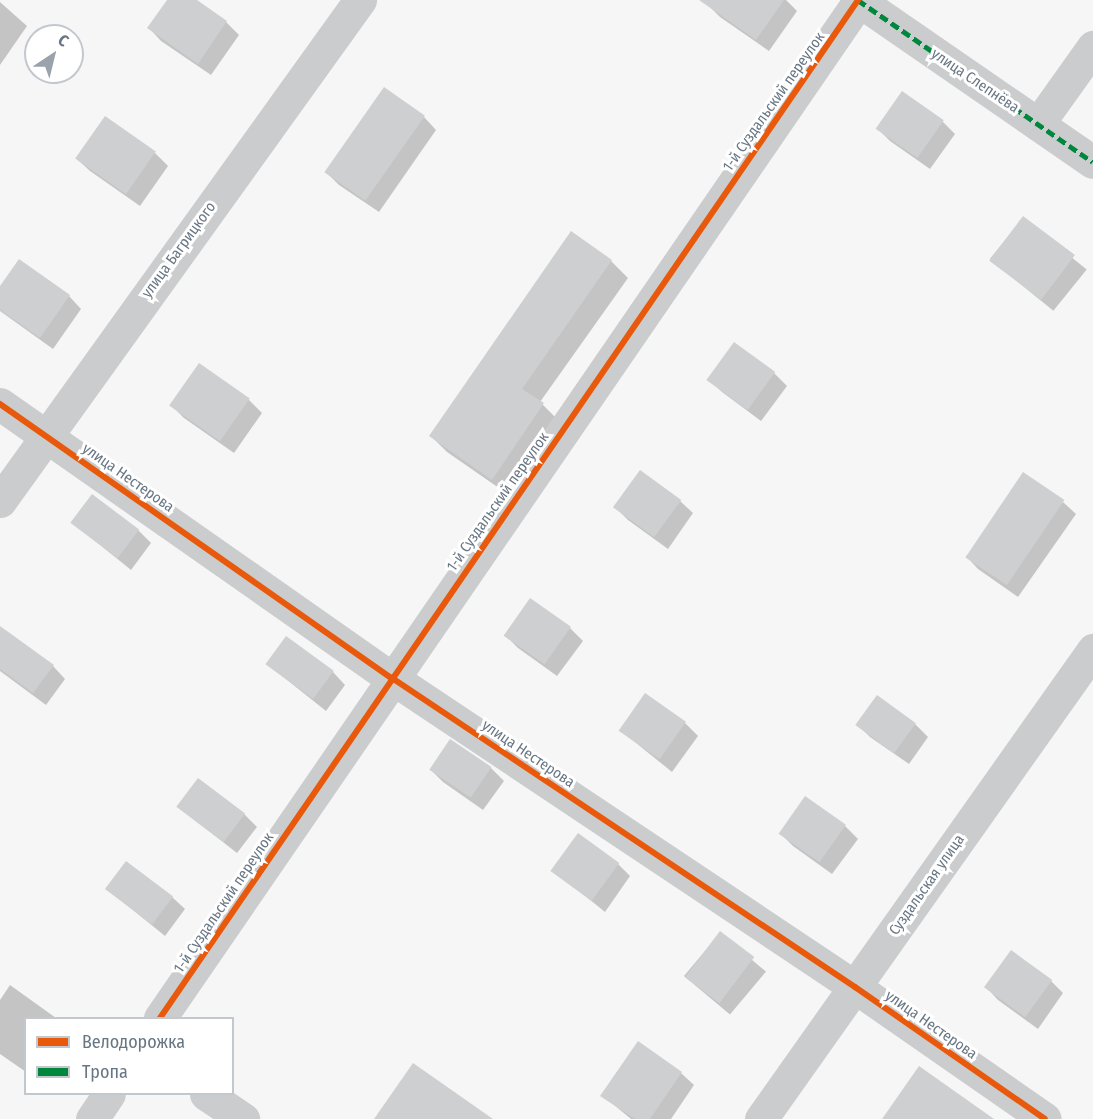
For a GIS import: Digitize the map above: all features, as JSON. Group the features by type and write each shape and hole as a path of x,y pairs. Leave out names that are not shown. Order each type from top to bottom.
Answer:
{"street":[{"name":"улица Багрицкого","path":"0,501 45,435 360,0"},
{"name":"улица Слепнёва","path":"858,0 1093,162"},
{"name":"1-й Суздальский переулок","path":"161,1017 858,0"},
{"path":"1038,124 1093,47"},
{"name":"улица Нестерова","path":"0,404 392,678 855,987 1045,1119"},
{"name":"Суздальская улица","path":"761,1119 1093,650"},
{"path":"92,1119 108,1095"},
{"path":"207,1095 243,1119"}],"building":[{"path":"167,0 197,0 227,21 198,64 147,28"},
{"path":"699,0 784,0 756,40"},
{"path":"384,87 425,116 365,201 324,172"},
{"path":"902,91 944,120 917,158 876,129"},
{"path":"105,116 156,152 126,194 75,159"},
{"path":"1023,216 1075,255 1041,300 989,261"},
{"path":"571,231 612,260 522,389 544,403 492,480 429,436"},
{"path":"19,259 70,295 40,338 0,310 0,286"},
{"path":"734,342 775,372 748,410 706,380"},
{"path":"199,363 250,399 220,441 169,406"},
{"path":"640,470 681,500 654,537 613,507"},
{"path":"1023,472 1064,500 1007,585 965,557"},
{"path":"92,494 139,530 117,558 70,523"},
{"path":"530,598 571,627 545,664 504,636"},
{"path":"0,626 54,665 33,693 0,669"},
{"path":"286,636 334,671 313,699 265,664"},
{"path":"645,693 686,722 660,759 619,731"},
{"path":"877,695 916,723 894,753 855,725"},
{"path":"450,739 491,767 471,798 429,770"},
{"path":"198,778 245,814 223,842 176,807"},
{"path":"805,796 846,825 820,862 779,834"},
{"path":"578,833 619,863 592,901 550,871"},
{"path":"126,861 173,897 152,924 105,889"},
{"path":"720,931 754,957 719,1003 685,977"},
{"path":"1011,950 1052,980 1025,1017 984,987"},
{"path":"638,1041 682,1072 650,1119 635,1119 600,1096"},
{"path":"413,1063 493,1119 374,1119"},
{"path":"919,1066 994,1119 882,1119"}],"marked path":[{"path":"858,0 1093,162"}],"cycle path":[{"path":"161,1017 858,0"},
{"path":"0,404 392,678 855,987 1045,1119"}]}
